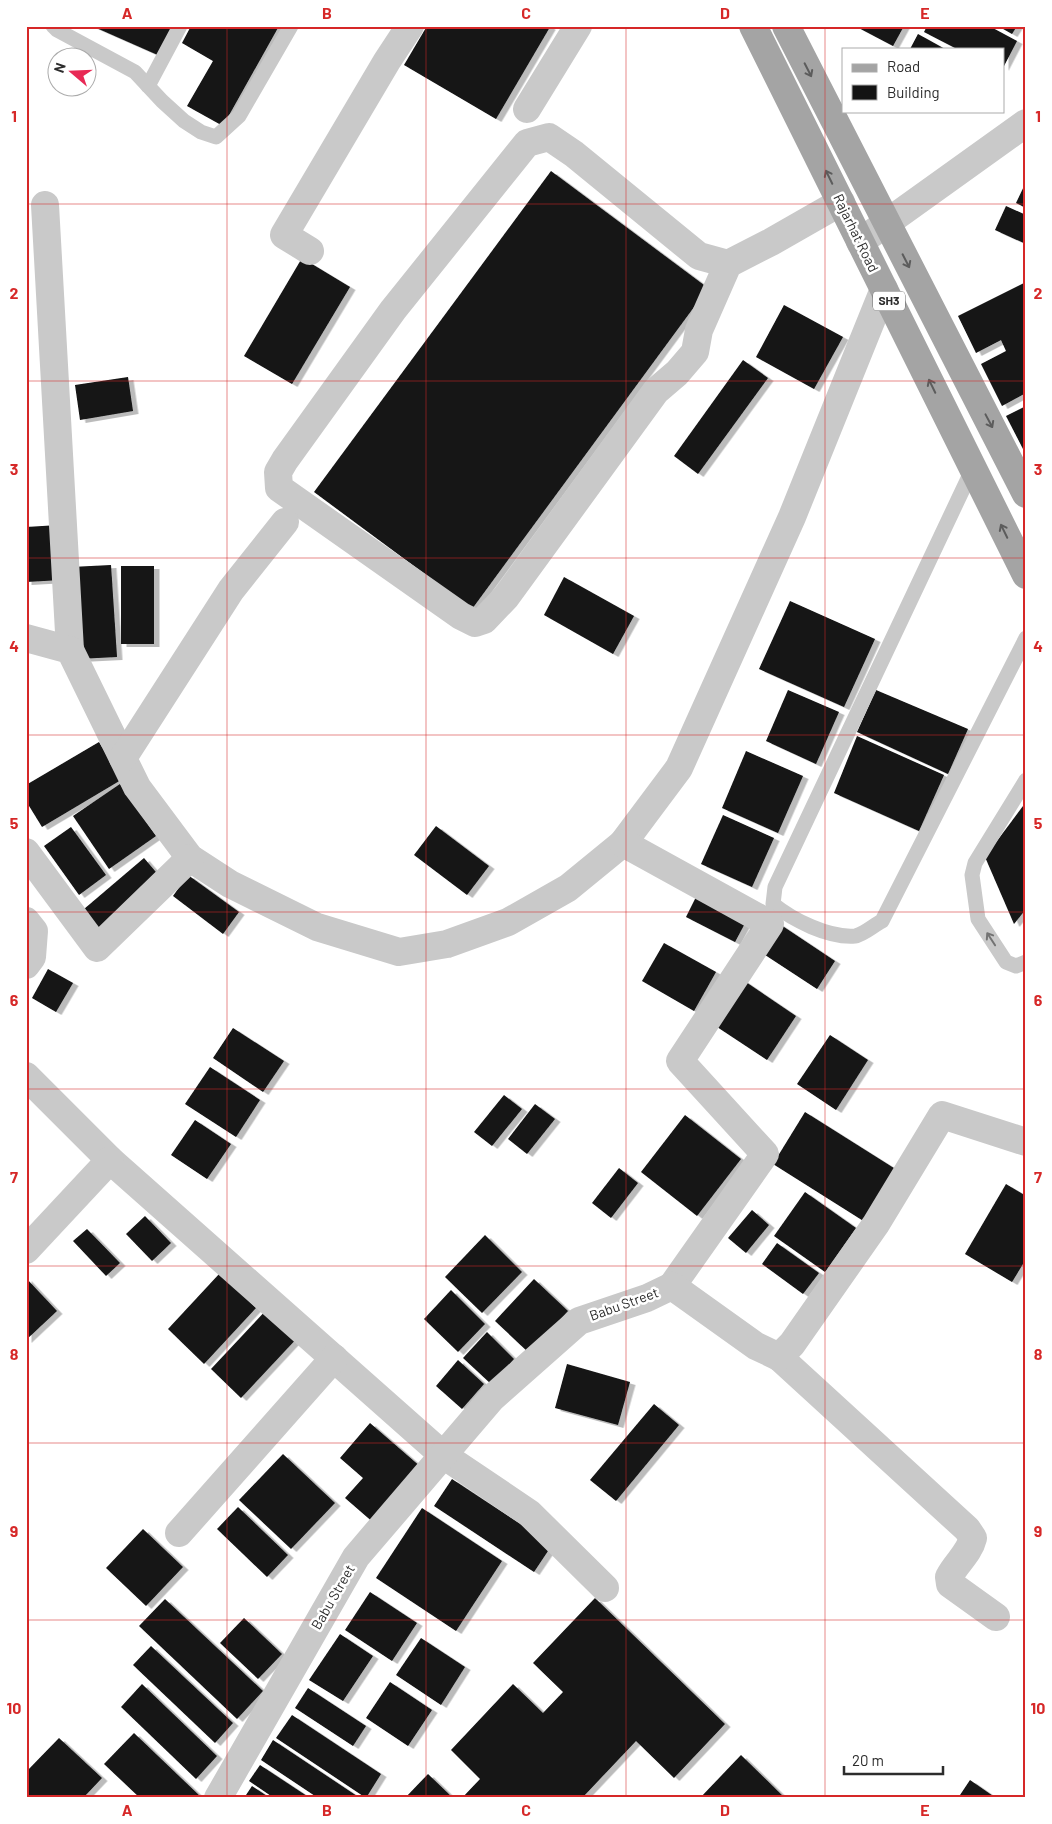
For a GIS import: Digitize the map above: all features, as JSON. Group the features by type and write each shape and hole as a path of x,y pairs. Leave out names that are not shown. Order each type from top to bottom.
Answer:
{"main road":[{"name":"Rajarhat Road","path":"754,26 1026,575"},
{"name":"SH3","path":"786,26 886,223 1018,460 1026,494"}],"street":[{"path":"310,251 284,235 410,26"},
{"path":"527,109 570,29"},
{"path":"860,242 1026,123"},
{"path":"728,264 699,256 574,154 549,137 528,143 382,325 285,460 278,472 279,488 461,616 475,623 484,620 506,597 656,391 677,373 695,352 699,330 728,264 841,202"},
{"path":"45,205 70,650 137,787 190,858 230,884 317,927 399,952 446,944 508,922 568,888 623,843 679,768 792,517 884,289"},
{"path":"123,758 231,590 285,522"},
{"path":"26,638 70,650"},
{"path":"623,843 770,924 680,1061 765,1154 672,1286"},
{"path":"26,852 97,948 190,858"},
{"path":"26,921 34,930 32,957 26,965"},
{"path":"26,1076 110,1160 443,1455 529,1513 605,1588"},
{"path":"779,1357 792,1344 876,1224 942,1115 1026,1142"},
{"path":"26,1250 110,1160"},
{"name":"Babu Street","path":"218,1798 356,1556 492,1398 578,1321 647,1298 672,1286 756,1346 779,1357 967,1529 973,1538 970,1548 948,1577 950,1584 996,1617"},
{"path":"179,1533 334,1358"}],"lane":[{"path":"53,26 57,30 135,72 184,121 201,132 216,137 239,116 291,26"},
{"path":"148,86 180,26"},
{"path":"973,468 775,887 773,904 786,915 830,934 856,936 882,921 1026,638"},
{"path":"1026,780 976,863 972,874 978,919 1006,962 1016,966 1026,962"}],"building":[{"path":"92,26 172,26 160,56"},
{"path":"191,26 279,26 223,126 187,106 213,61 182,43"},
{"path":"427,26 550,27 496,119 404,65"},
{"path":"855,26 904,26 893,46"},
{"path":"927,26 989,26 1017,41 1004,66 1004,48 955,48 924,32"},
{"path":"998,26 1017,26 1012,34"},
{"path":"918,34 943,48 911,48"},
{"path":"551,171 708,288 472,609 314,492"},
{"path":"1026,182 1026,208 1016,203"},
{"path":"1006,206 1026,215 1026,244 995,230"},
{"path":"302,258 350,287 292,384 244,356"},
{"path":"1026,282 1026,397 1024,394 1002,406 981,364 1006,351 1001,340 976,353 958,316"},
{"path":"784,305 843,337 814,389 756,357"},
{"path":"743,360 768,378 698,474 674,456"},
{"path":"128,377 133,411 80,420 75,385"},
{"path":"1026,406 1026,448 1023,449 1006,416"},
{"path":"59,525 61,580 26,582 26,527"},
{"path":"111,565 117,657 77,659 71,567"},
{"path":"121,566 154,566 154,644 121,644"},
{"path":"564,577 634,616 613,654 544,615"},
{"path":"790,601 875,639 844,707 759,669"},
{"path":"788,690 839,712 816,764 766,741"},
{"path":"876,690 968,729 948,774 857,732"},
{"path":"857,736 944,775 919,831 834,793"},
{"path":"99,742 121,780 42,827 26,801 26,785"},
{"path":"746,751 803,776 778,833 722,808"},
{"path":"120,784 156,836 109,869 73,816"},
{"path":"1026,802 1026,909 1014,924 985,857"},
{"path":"723,815 774,838 752,887 701,864"},
{"path":"436,826 489,866 467,895 414,855"},
{"path":"71,827 106,875 79,895 44,846"},
{"path":"144,858 161,878 94,935 77,915"},
{"path":"188,875 239,912 223,934 173,896"},
{"path":"700,889 750,914 735,942 686,917"},
{"path":"778,923 835,961 817,989 759,951"},
{"path":"664,943 716,972 694,1011 642,981"},
{"path":"48,969 73,983 56,1012 32,998"},
{"path":"737,976 796,1016 767,1060 708,1021"},
{"path":"233,1028 284,1061 263,1092 213,1058"},
{"path":"830,1035 868,1060 836,1110 797,1084"},
{"path":"210,1067 260,1100 236,1137 185,1104"},
{"path":"504,1095 522,1109 492,1146 474,1132"},
{"path":"535,1104 555,1119 527,1154 508,1139"},
{"path":"805,1112 897,1170 865,1222 773,1164"},
{"path":"685,1115 741,1159 697,1216 641,1172"},
{"path":"195,1120 231,1144 207,1179 171,1155"},
{"path":"619,1168 638,1183 611,1218 592,1203"},
{"path":"1006,1184 1026,1196 1026,1259 1012,1282 965,1254"},
{"path":"805,1192 856,1228 825,1272 774,1236"},
{"path":"752,1210 769,1225 746,1253 728,1238"},
{"path":"145,1216 171,1243 152,1261 126,1234"},
{"path":"87,1229 120,1263 106,1276 73,1241"},
{"path":"485,1235 522,1272 482,1313 445,1277"},
{"path":"777,1243 819,1273 803,1294 762,1264"},
{"path":"220,1273 256,1308 204,1364 168,1329"},
{"path":"26,1278 57,1311 26,1340"},
{"path":"534,1279 568,1311 529,1353 495,1321"},
{"path":"451,1290 485,1324 458,1352 424,1319"},
{"path":"270,1306 300,1335 241,1398 211,1369"},
{"path":"487,1332 514,1359 491,1384 463,1358"},
{"path":"458,1360 484,1384 462,1409 436,1386"},
{"path":"567,1364 630,1382 618,1425 555,1408"},
{"path":"654,1404 679,1425 616,1501 590,1480"},
{"path":"370,1423 422,1468 375,1524 345,1498 363,1478 340,1458"},
{"path":"283,1454 335,1503 291,1549 239,1500"},
{"path":"452,1479 552,1545 534,1572 434,1506"},
{"path":"238,1507 288,1555 267,1577 217,1529"},
{"path":"422,1508 502,1561 456,1631 376,1578"},
{"path":"143,1529 183,1567 146,1606 106,1568"},
{"path":"370,1592 417,1623 392,1661 345,1630"},
{"path":"595,1598 725,1724 674,1778 636,1741 582,1798 462,1798 480,1779 451,1750 513,1684 543,1713 563,1692 533,1663"},
{"path":"165,1599 263,1691 237,1719 139,1626"},
{"path":"244,1618 282,1654 258,1679 220,1643"},
{"path":"340,1634 373,1656 343,1701 309,1680"},
{"path":"421,1638 465,1667 441,1705 396,1675"},
{"path":"151,1646 233,1723 215,1743 133,1665"},
{"path":"390,1682 432,1710 408,1746 366,1718"},
{"path":"142,1684 217,1756 196,1779 121,1707"},
{"path":"308,1688 366,1726 353,1746 295,1708"},
{"path":"292,1715 381,1774 366,1798 276,1738"},
{"path":"134,1733 202,1798 140,1798 104,1764"},
{"path":"59,1738 102,1778 83,1798 26,1798 26,1772"},
{"path":"273,1740 360,1798 318,1798 261,1760"},
{"path":"741,1755 785,1798 700,1798"},
{"path":"260,1765 310,1798 274,1798 249,1781"},
{"path":"428,1774 453,1798 405,1798"},
{"path":"970,1780 996,1798 958,1798"},
{"path":"252,1786 270,1798 244,1798"}]}
